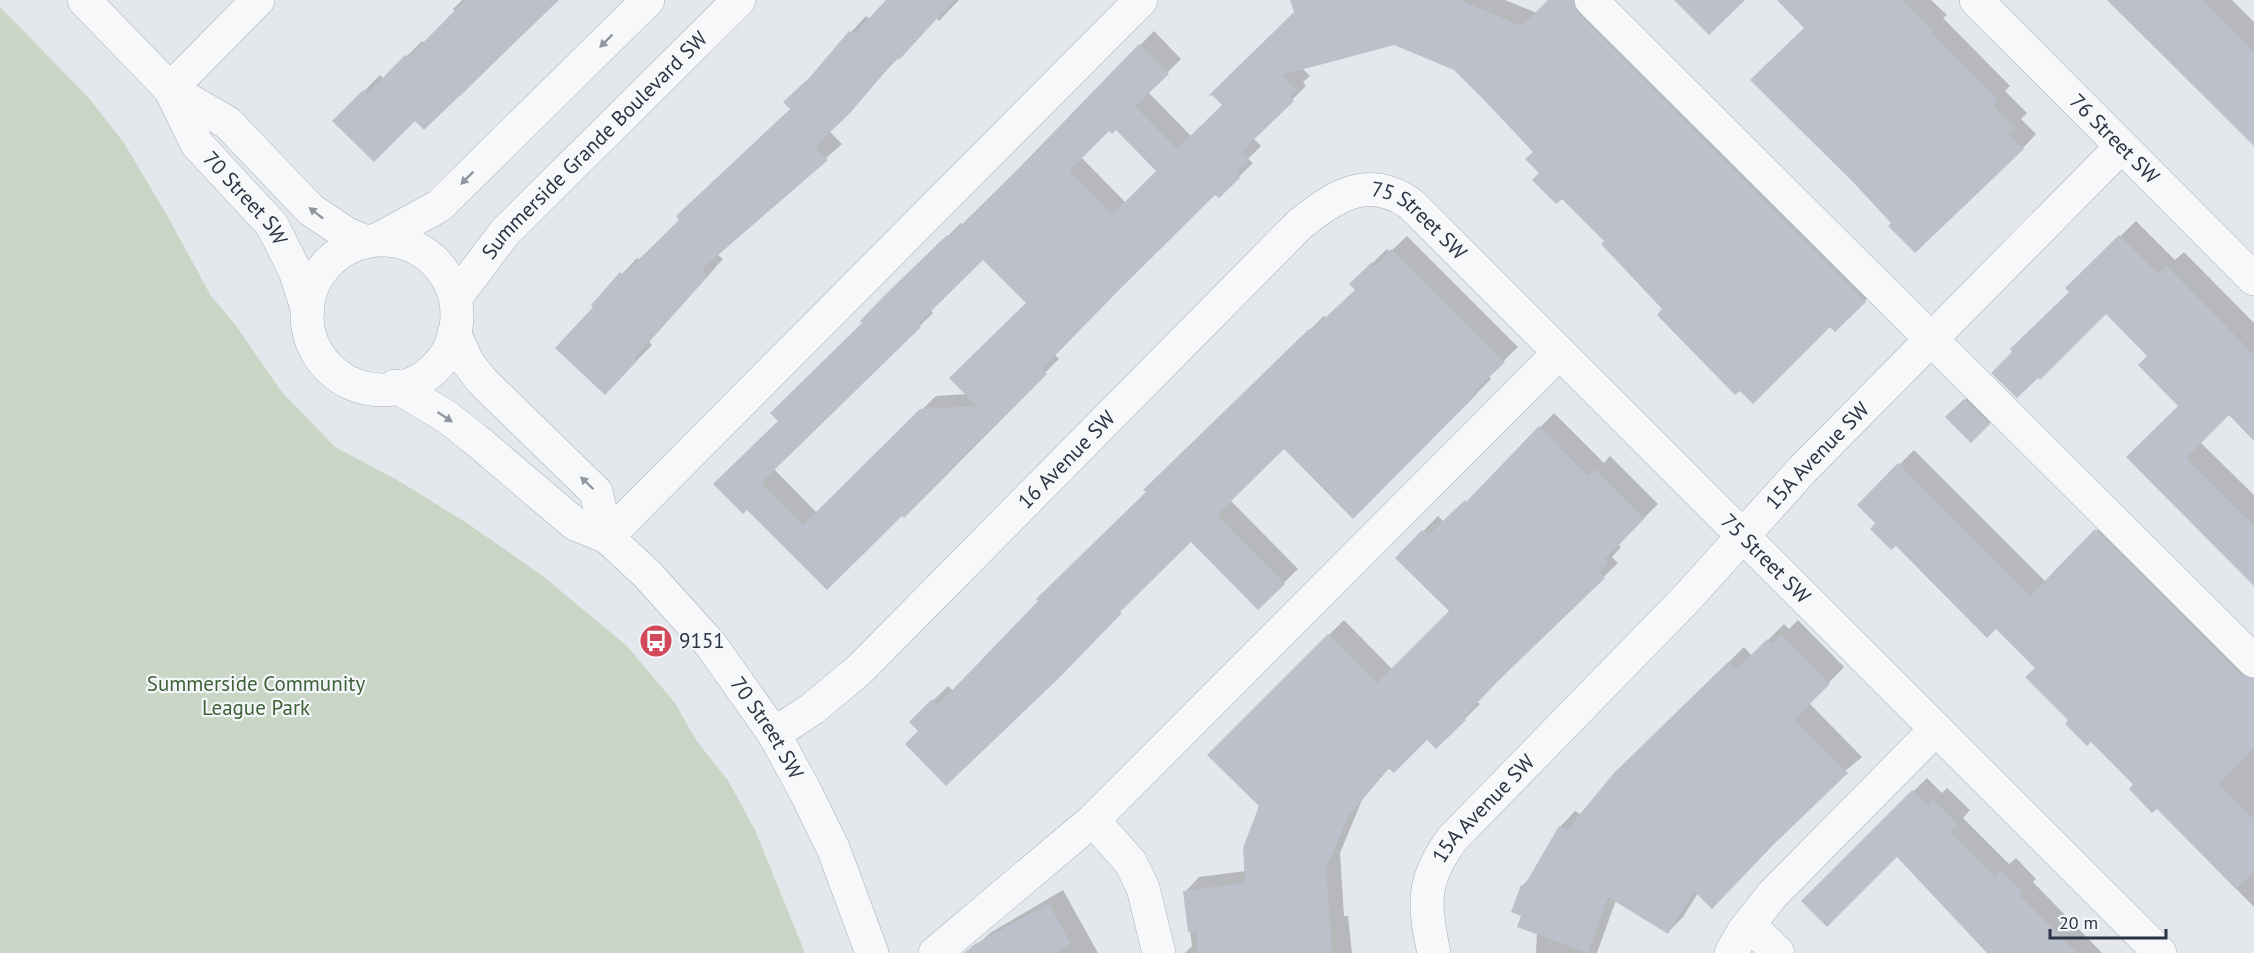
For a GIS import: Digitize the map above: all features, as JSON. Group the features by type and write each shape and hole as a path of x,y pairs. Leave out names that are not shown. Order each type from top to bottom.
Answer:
{"street":[{"name":"70 Street SW","path":"84,0 170,89 228,123 311,210 347,234 373,241"},
{"path":"170,89 258,0"},
{"path":"373,241 400,241 419,249 436,261 448,277 456,297 452,345 439,365 420,381 378,390 358,387 340,378 325,365 314,348 308,330 310,291 318,274 345,249 373,241 439,206 648,0"},
{"name":"Summerside Grande Boulevard SW","path":"456,297 505,232 739,0"},
{"path":"607,537 1141,0"},
{"path":"1591,0 2254,661"},
{"name":"76 Street SW","path":"1976,0 2254,279"},
{"name":"70 Street SW","path":"170,89 197,144 272,225 295,271 309,312"},
{"name":"15A Avenue SW","path":"1434,953 1427,903 1428,882 1437,859 1453,838 1688,598 1742,536 1931,338 2121,147"},
{"name":"75 Street SW","path":"1360,190 1378,188 1394,192 1411,204 2160,953"},
{"name":"16 Avenue SW","path":"774,734 812,709 859,670 1300,224 1326,203 1360,190"},
{"path":"454,333 468,363 483,382 596,492 607,537"},
{"path":"935,953 1093,820 1559,353"},
{"name":"70 Street SW","path":"395,386 447,417 575,524 607,537 647,574 711,645 774,734 833,848 872,953"},
{"path":"1731,953 1749,924 1773,894 1936,729"},
{"path":"1093,820 1131,863 1143,888 1159,953"},
{"path":"1749,924 1778,953"}],"green space":[{"name":"Summerside Community League Park","path":"0,7 88,97 124,143 211,296 234,323 281,391 335,447 397,480 467,523 544,577 627,646 675,703 696,740 729,782 755,830 805,953 0,953"}],"building":[{"path":"465,0 559,0 424,130 415,121 374,162 332,121 363,90 367,94 405,55 408,58"},
{"path":"886,0 954,0 899,60 897,58 850,113 815,147 828,160 702,269 708,276 634,358 637,361 605,395 555,348 593,307 591,305 620,272 623,275 679,220 676,216 790,109 783,102 810,77 849,31 854,34"},
{"path":"1290,0 1459,0 1522,26 1548,0 1573,0 1578,13 1866,302 1835,332 1830,327 1753,404 1740,391 1735,395 1657,315 1662,309 1601,244 1604,241 1562,199 1556,204 1532,180 1539,173 1525,159 1533,152 1484,100 1454,70 1394,45 1282,75 1297,90 1290,97 1294,101 1241,152 1249,160 1236,173 1240,178 1219,198 1215,195 1119,290 1042,369 1047,374 904,518 902,516 827,590 747,510 743,514 713,484 778,421 770,413 862,323 860,321 885,295 947,235 949,237 1017,170 1139,44 1169,74 1135,106 1177,149 1222,105 1212,95 1208,96 1294,12","holes":["1116,130 1156,171 1112,215 1069,171 1109,131 1112,134","983,260 1026,303 949,378 977,406 920,409 803,525 761,483 921,327 918,324"]},
{"path":"1674,0 1745,0 1709,35"},
{"path":"1777,0 1902,0 1998,101 1993,106 2015,128 2008,134 2024,149 1915,253 1888,226 1891,223 1853,182 1750,80 1804,28"},
{"path":"2107,0 2203,0 2254,52 2254,146"},
{"path":"2119,235 2158,274 2167,266 2254,355 2254,441 2229,415 2186,458 2254,526 2254,586 2126,457 2178,406 2138,365 2147,356 2106,314 2040,380 2038,378 2017,398 1991,373 2012,352 2010,349 2069,292 2065,288"},
{"path":"1391,249 1505,362 1474,392 1477,394 1353,519 1284,449 1217,515 1285,584 1258,610 1191,542 1120,612 1122,613 1060,677 946,786 905,744 918,731 909,722 932,699 938,705 1038,601 1036,599 1146,492 1143,490 1309,329 1311,331 1355,290 1349,284 1372,262 1375,266"},
{"path":"1964,399 1990,424 1971,443 1945,417"},
{"path":"1539,426 1588,476 1595,469 1644,519 1605,559 1608,563 1599,572 1605,578 1497,682 1464,717 1466,720 1436,749 1427,740 1394,773 1388,768 1348,817 1326,869 1332,953 1198,953 1197,931 1188,932 1183,891 1245,883 1243,848 1259,806 1207,755 1328,634 1377,683 1449,611 1395,558 1422,530 1428,535 1465,500 1466,502"},
{"path":"1898,463 2030,596 2095,529 2241,674 2254,679 2254,748 2218,783 2254,819 2254,871 2236,889 2157,809 2152,813 2129,789 2133,784 2091,742 2087,746 2065,724 2068,720 2025,677 2035,668 1996,629 1987,638 1896,546 1891,550 1870,529 1875,523 1857,505"},
{"path":"1781,635 1830,684 1794,719 1848,773 1774,844 1712,909 1694,891 1668,934 1608,897 1588,953 1517,927 1521,916 1511,912 1521,885 1524,886 1559,826 1567,830 1614,773 1728,662 1736,670 1767,639 1772,644"},
{"path":"1912,790 1928,805 1933,800 1958,825 1950,832 1995,877 2001,870 2023,893 2020,896 2077,953 1987,953 1897,857 1827,927 1801,901"},
{"path":"1049,904 1071,944 1054,953 964,953 975,944"}],"place":[{"name":"9151","path":"656,641"}]}
